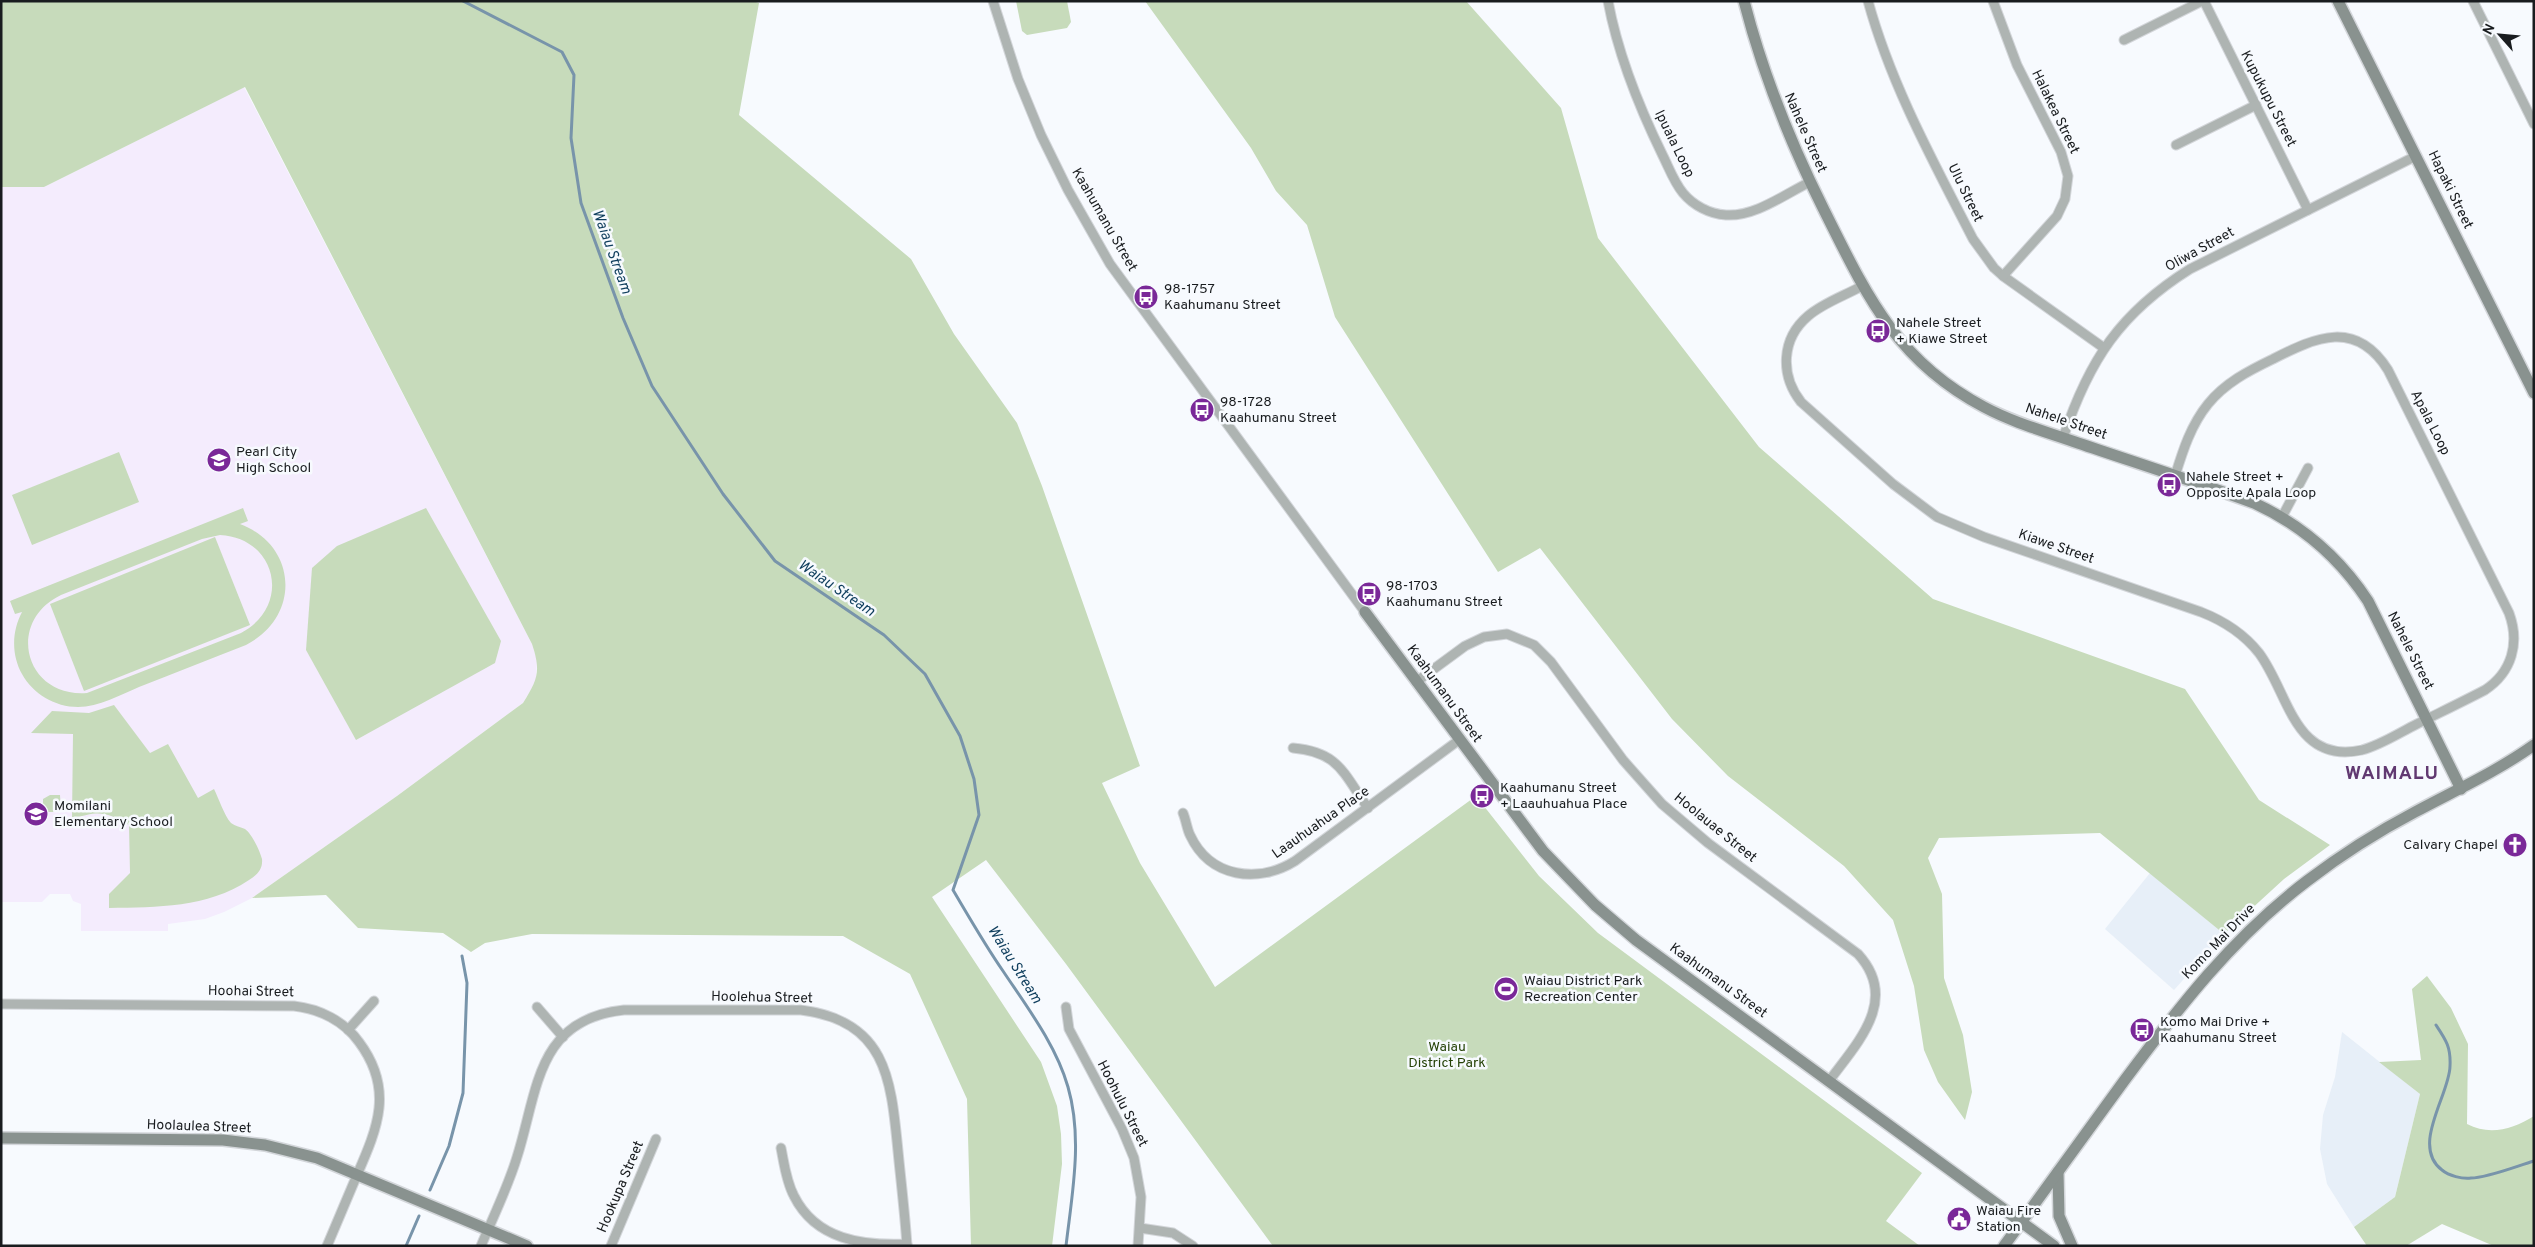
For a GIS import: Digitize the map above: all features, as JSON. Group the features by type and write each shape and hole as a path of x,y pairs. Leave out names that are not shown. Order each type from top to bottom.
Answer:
{"street":[{"name":"Kaahumanu Street","path":"993,1 1015,70 1035,120 1068,190 1093,235 1128,290 1416,682 1543,851 1595,905 1636,940 2054,1246"},
{"name":"Ipuala Loop","path":"1608,1 1626,70 1642,111 1678,185 1690,200 1699,207 1716,214 1743,214 1810,182"},
{"name":"Nahele Street","path":"1744,1 1776,108 1810,182 1862,286 1896,336 1940,378 1985,408 2063,438 2254,503 2282,517 2328,552 2359,587 2376,615 2461,789"},
{"name":"Ulu Street","path":"1868,1 1880,41 1910,112 1973,239 1994,268 2003,276 2104,348"},
{"name":"Halakea Street","path":"1993,1 2017,65 2061,152 2068,176 2065,199 2057,216 2003,276"},
{"path":"2124,40 2203,1"},
{"name":"Kupukupu Street","path":"2203,1 2308,210"},
{"name":"Hapaki Street","path":"2338,1 2534,393"},
{"path":"2473,1 2534,124"},
{"path":"2176,145 2256,105"},
{"name":"Oliwa Street","path":"2063,438 2085,379 2104,348 2130,316 2174,279 2416,156"},
{"name":"Kiawe Street","path":"1862,286 1815,311 1802,322 1788,345 1787,373 1791,386 1801,402 1910,499 1938,517 1968,531 2201,612 2223,622 2241,634 2259,654 2297,724 2308,738 2328,750 2363,750 2428,719"},
{"name":"Apala Loop","path":"2175,476 2188,438 2202,412 2221,390 2246,372 2303,344 2322,337 2332,336 2351,339 2376,353 2388,370 2401,396 2509,613 2515,632 2512,658 2505,670 2492,685 2428,719"},
{"path":"2282,517 2308,468"},
{"name":"Hoolauae Street","path":"1416,682 1465,646 1484,637 1507,634 1534,645 1551,662 1623,760 1662,804 1708,843 1858,954 1868,966 1875,984 1875,1008 1866,1030 1829,1081"},
{"name":"Laauhuahua Place","path":"1183,813 1190,836 1211,861 1232,873 1253,876 1273,873 1284,868 1368,808 1459,740"},
{"name":"Komo Mai Drive","path":"2004,1246 2178,1009 2239,940 2293,892 2346,852 2396,822 2506,766 2534,745"},
{"path":"1293,748 1318,752 1331,759 1368,808"},
{"path":"348,1030 374,1001"},
{"name":"Hoohai Street","path":"1,1004 294,1006 322,1013 348,1030 367,1052 374,1068 380,1094 376,1130 327,1246"},
{"name":"Hoohulu Street","path":"1066,1007 1069,1029 1122,1129 1134,1158 1141,1197 1138,1246"},
{"path":"537,1008 563,1037"},
{"name":"Hoolehua Street","path":"481,1246 516,1160 542,1067 553,1047 586,1020 601,1014 624,1010 801,1010 823,1014 847,1024 874,1048 890,1080 907,1245"},
{"name":"Hoolaulea Street","path":"1,1138 244,1142 303,1154 424,1202 527,1246"},
{"name":"Hookupa Street","path":"611,1246 656,1138"},
{"path":"781,1148 794,1196 808,1214 824,1228 854,1242 907,1245"},
{"path":"2058,1172 2060,1188 2058,1212 2072,1246"},
{"path":"1140,1228 1173,1233 1193,1246"}],"shaded area":[{"name":"Pearl City High School","path":"244,87 532,644 537,660 536,681 523,703 397,796 252,898 205,919 168,924 168,931 81,931 81,904 73,901 70,894 50,894 42,902 1,902 1,187 44,187"},
{"path":"2150,873 2224,934 2174,990 2105,929"},
{"path":"2342,1032 2420,1094 2395,1197 2354,1227 2327,1184 2320,1149 2323,1115 2335,1077"}],"green space":[{"name":"Waiau District Park","path":"1,1 753,1 759,3 739,115 911,259 954,334 1017,423 1042,486 1140,766 1102,783 1140,863 1215,987 1476,796 1539,876 1598,933 1922,1173 1886,1221 1920,1246 1273,1246 1066,964 986,860 932,897 1041,1062 1057,1106 1061,1134 1062,1164 1052,1246 971,1246 967,1099 910,974 843,936 532,934 485,943 471,952 443,933 358,928 326,895 252,898 397,796 523,703 535,681 537,668 535,653 245,87 44,187 1,187"},
{"path":"1016,1 1067,1 1071,22 1067,28 1027,35 1022,31"},
{"path":"1145,1 1466,1 1561,108 1598,238 1759,447 1933,599 2185,689 2259,800 2330,845 2284,879 2224,934 2100,833 1939,838 1928,858 1942,894 1944,978 1963,1035 1972,1092 1965,1120 1938,1082 1924,1050 1914,986 1893,920 1844,866 1728,776 1672,719 1540,548 1498,572 1335,317 1307,225 1276,191 1251,148"},
{"path":"119,452 139,502 32,545 12,495"},
{"path":"243,508 248,521 240,524 259,534 273,548 282,565 285,582 284,600 276,617 264,633 246,645 109,700 94,705 78,707 61,705 46,698 32,688 22,674 16,659 14,643 16,627 22,612 15,614 10,601","holes":["220,535 239,539 254,548 265,560 271,575 272,591 267,607 257,621 241,633 87,693 66,691 49,684 37,671 30,656 28,639 33,622 43,607 61,595 202,539"]},
{"path":"426,508 501,641 495,663 356,740 306,650 312,568 337,546"},
{"path":"215,537 250,625 84,691 50,604"},
{"path":"114,705 150,753 168,744 198,798 214,789 228,820 248,831 258,847 262,863 255,876 233,889 199,901 163,906 109,908 109,894 130,873 129,825 114,817 101,814 72,819 73,734 31,733 52,711 89,713"},
{"path":"50,795 60,795 61,810 48,812 43,806 43,799"},
{"path":"2427,976 2451,1008 2468,1044 2467,1124 2484,1130 2493,1130 2510,1127 2534,1116 2534,1246 2494,1246 2442,1224 2406,1246 2367,1246 2354,1227 2395,1197 2420,1094 2379,1062 2421,1060 2412,989"}],"waterway":[{"name":"Waiau Stream","path":"463,1 562,52 574,75 571,138 581,203 623,318 652,386 723,494 775,561 884,635 925,674 960,736 974,779 979,815 953,890 1040,1027 1063,1071 1072,1107 1076,1146 1066,1246"},
{"path":"430,1190 449,1146 463,1093 467,983 462,956"},
{"path":"2436,1025 2447,1044 2450,1054 2450,1066 2430,1134 2430,1148 2433,1160 2448,1174 2467,1178 2493,1174 2534,1161"},
{"path":"406,1246 419,1216"}],"place":[{"name":"98-1757 Kaahumanu Street","path":"1146,297"},
{"name":"Nahele Street + Kiawe Street","path":"1878,331"},
{"name":"98-1728 Kaahumanu Street","path":"1202,410"},
{"name":"Pearl City High School","path":"219,460"},
{"name":"Nahele Street + Opposite Apala Loop","path":"2169,485"},
{"name":"98-1703 Kaahumanu Street","path":"1369,594"},
{"name":"Kaahumanu Street + Laauhuahua Place","path":"1482,796"},
{"name":"Momilani Elementary School","path":"36,814"},
{"name":"Calvary Chapel","path":"2515,845"},
{"name":"Waiau District Park Recreation Center","path":"1506,989"},
{"name":"Komo Mai Drive + Kaahumanu Street","path":"2142,1030"},
{"name":"Waiau Fire Station","path":"1959,1219"}],"district":[{"name":"WAIMALU","path":"2392,774"}]}
